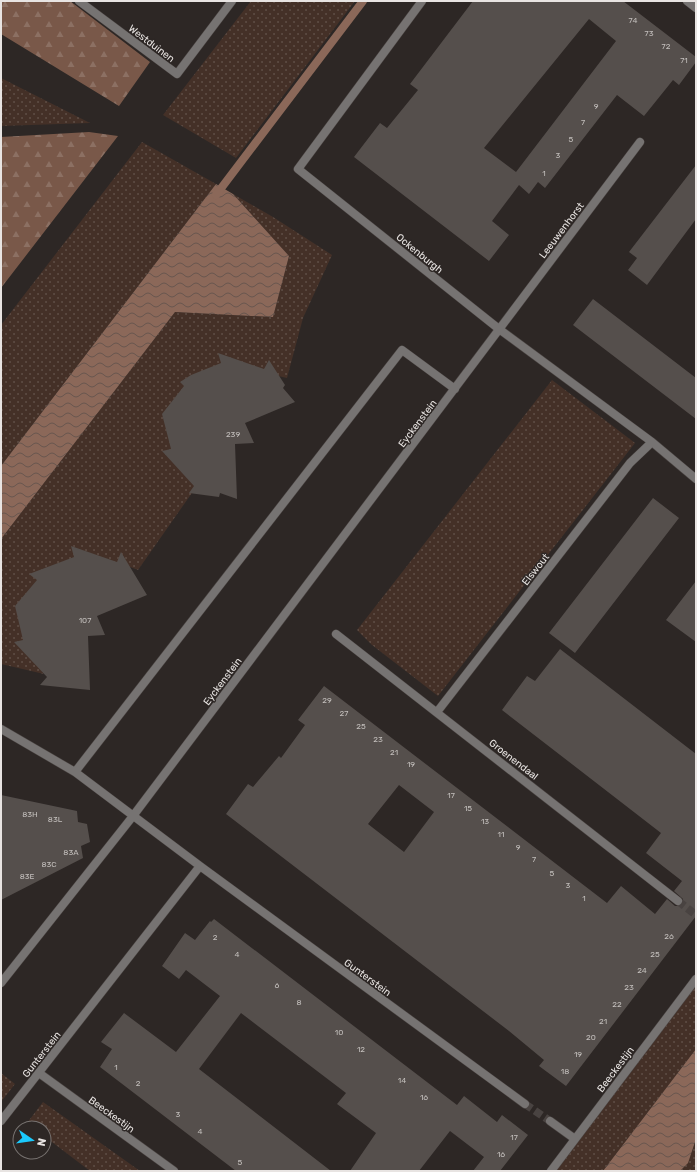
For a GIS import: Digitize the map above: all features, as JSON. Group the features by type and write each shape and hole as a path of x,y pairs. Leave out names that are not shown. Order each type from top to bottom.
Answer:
{"street":[{"name":"Westduinen","path":"79,1 177,74 232,1"},
{"name":"Ockenburgh","path":"422,1 298,169 499,329 652,442 696,479"},
{"path":"687,1 696,8"},
{"name":"Leeuwenhorst","path":"499,329 640,142"},
{"name":"Eyckenstein","path":"1,983 133,816 499,329"},
{"path":"75,772 402,350 455,389"},
{"name":"Elswout","path":"437,712 630,462 652,442"},
{"name":"Groenendaal","path":"336,634 678,901"},
{"name":"Gunterstein","path":"1,729 75,772 200,866 525,1104"},
{"name":"Gunterstein","path":"1,1121 200,866"},
{"name":"Beeckestijn","path":"551,1171 696,979"},
{"name":"Beeckestijn","path":"39,1073 174,1171"},
{"path":"550,1121 575,1139"}],"shaded area":[{"path":"251,1 355,1 236,158 163,115"},
{"path":"1,78 90,123 1,126"},
{"path":"142,142 216,184 1,466 1,325"},
{"path":"233,194 273,217 332,255 303,318 287,378 225,364 208,470 138,570 120,563 40,669 44,674 1,664 1,539 175,312 273,317 289,256"},
{"path":"552,380 635,443 438,696 372,645 357,630"},
{"path":"696,984 696,1049 603,1171 552,1171"},
{"path":"1,1073 15,1084 1,1102"},
{"path":"43,1102 140,1171 90,1171 52,1142 52,1120 29,1120"},
{"path":"696,1140 696,1171 680,1171 688,1162"}],"green space":[{"path":"1,1 70,1 150,62 119,106 1,34"},
{"path":"89,132 118,136 1,288 1,137"}],"water":[{"path":"216,184 233,194 289,256 273,317 175,312 1,539 1,466"},
{"path":"696,1049 696,1139 688,1163 680,1171 603,1171"}],"building":[{"path":"473,1 623,1 696,57 696,62 679,85 673,80 644,116 617,95 545,188 538,182 529,194 519,185 492,221 509,235 489,261 354,157 380,123 387,128 418,90 410,84","holes":["589,19 616,41 516,172 484,148"]},
{"path":"696,165 696,219 647,285 628,270 637,258 629,252"},
{"path":"593,299 696,378 696,419 573,325"},
{"path":"218,353 264,369 269,360 285,385 283,388 295,402 245,423 254,443 235,444 237,499 220,493 219,497 189,493 194,486 162,451 171,449 162,414 184,386 180,382 191,375 221,363"},
{"path":"653,498 679,518 575,653 549,633"},
{"path":"71,546 117,562 121,552 147,595 97,616 105,635 88,636 90,690 40,685 47,677 14,642 23,640 15,606 37,580 29,574 74,557"},
{"path":"696,581 696,642 666,620"},
{"path":"560,649 696,754 696,916 566,1086 539,1066 544,1060 509,1031 226,814 248,784 253,787 279,756 281,758 305,725 298,720 324,686 607,903 621,886 655,914 667,899 675,906 680,906 683,899 674,891 682,881 646,853 661,833 502,710 527,676 535,681","holes":["399,785 434,812 404,852 368,824"]},
{"path":"1,795 77,811 78,822 87,824 90,842 81,846 83,858 1,900"},
{"path":"214,919 457,1105 464,1096 497,1122 502,1115 528,1135 500,1171 473,1171 484,1157 450,1131 419,1171 350,1171 376,1133 337,1104 346,1093 241,1013 199,1069 331,1171 236,1171 100,1067 112,1049 101,1042 124,1013 176,1052 220,996 186,970 179,979 162,966 185,933 195,940 210,921 211,922"}],"waterway":[{"path":"216,195 363,1"}],"tunnel":[{"path":"678,901 696,915"},
{"path":"525,1104 550,1121"}]}
